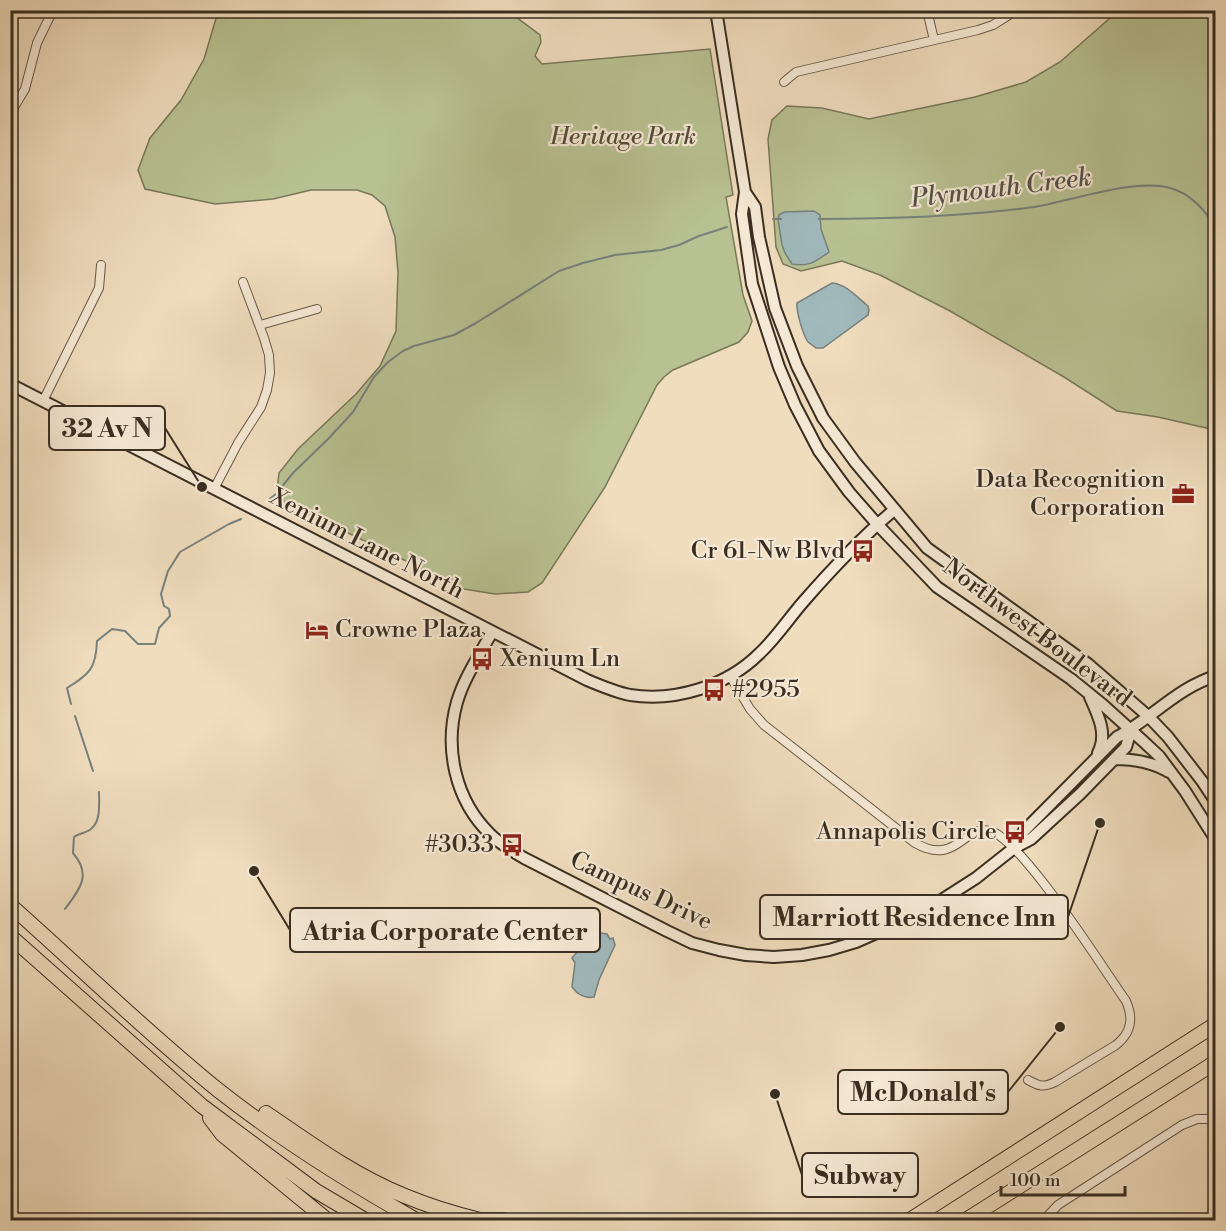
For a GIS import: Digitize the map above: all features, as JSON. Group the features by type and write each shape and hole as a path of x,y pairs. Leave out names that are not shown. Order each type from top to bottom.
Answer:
{"highway":[{"path":"10,905 144,1027 219,1090 305,1153 416,1221"},
{"path":"10,936 202,1106 316,1191 365,1221"},
{"path":"910,1221 1215,1024"},
{"path":"144,1027 326,1155 373,1181 405,1196 479,1220 503,1221"},
{"path":"966,1221 1215,1062"},
{"path":"202,1106 222,1134 327,1221"}],"street":[{"path":"10,114 25,89 37,42 52,10"},
{"name":"Northwest Boulevard","path":"716,10 744,192 742,214 752,284 779,367 795,405 819,451 849,492 937,587 1071,680 1159,756 1185,791 1215,840"},
{"path":"927,10 934,40"},
{"path":"784,82 796,72 978,30 1007,18 1017,10"},
{"name":"Northwest Boulevard","path":"744,192 755,207 774,308 797,366 823,418 855,462 927,548 1088,663 1148,716 1168,737 1215,802"},
{"path":"43,401 99,288 101,265"},
{"path":"214,489 238,443 261,407 270,373 269,355 243,282"},
{"path":"260,325 317,309"},
{"name":"Xenium Lane North","path":"10,384 587,680 630,695 654,697 675,695 697,690 741,670 759,655 831,571 894,510"},
{"name":"Campus Drive","path":"492,632 457,700 453,720 452,751 457,782 476,818 490,834 524,858 667,931 692,943 746,955 774,957 829,950 856,942 937,903 976,878 1014,848 1031,839 1115,759 1126,747 1131,730"},
{"path":"730,676 750,709 764,725 915,843 930,850 939,851 955,847 976,831 993,831 1014,848 1051,893 1126,1001 1131,1021 1124,1039 1116,1046 1047,1086 1028,1080"},
{"name":"Campus Drive","path":"1014,848 1023,831 1117,737 1131,730 1191,686 1215,676"},
{"path":"1089,694 1100,721 1102,735 1102,745 1096,758"},
{"path":"1115,759 1145,762 1173,774"},
{"path":"1044,1221 1058,1205 1182,1125 1197,1119 1215,1119"}],"green space":[{"name":"Heritage Park","path":"220,11 508,11 540,35 541,42 535,56 542,64 710,49 733,195 726,197 743,295 752,321 748,332 739,342 673,370 657,385 605,487 542,583 528,592 495,594 464,589 284,502 277,490 279,473 298,449 356,394 380,366 396,331 398,272 395,237 385,206 372,195 357,190 311,190 273,199 215,204 145,189 138,170 150,138 181,100 204,59"},
{"path":"1118,11 1215,11 1215,430 1158,417 1117,411 1064,377 950,311 880,275 842,261 801,271 783,264 776,247 768,139 772,120 787,106 822,108 869,119 975,97 1026,82 1060,62"}],"water":[{"path":"814,211 820,215 821,229 829,252 812,263 792,264 782,245 779,215 784,212"},
{"path":"832,283 847,288 868,306 868,315 823,348 816,348 808,342 804,334 797,303"},
{"path":"594,932 607,934 610,939 613,938 615,945 594,997 584,997 572,987 575,963 572,958"}],"waterway":[{"name":"Plymouth Creek","path":"819,219 900,218 981,213 1034,207 1121,188 1155,186 1177,190 1191,198 1208,216 1216,230"},
{"name":"Plymouth Creek","path":"773,219 781,219"},
{"name":"Plymouth Creek","path":"267,501 353,412 374,377 388,362 403,351 454,335 559,271 615,255 661,250 727,227"},
{"name":"Plymouth Creek","path":"71,704 67,688 81,679 90,669 95,658 97,641 112,629 125,631 138,644 155,644 159,628 170,616 161,594 168,571 180,552 241,519"},
{"name":"Plymouth Creek","path":"75,716 93,771"},
{"name":"Plymouth Creek","path":"65,909 79,888 83,875 79,861 73,853 74,837 90,830 95,825 99,811 99,792"}],"place":[{"name":"32 Av N","path":"202,487"},
{"name":"Data Recognition Corporation","path":"1183,494"},
{"name":"Cr 61-Nw Blvd","path":"863,551"},
{"name":"Crowne Plaza","path":"317,630"},
{"name":"Xenium Ln","path":"482,659"},
{"name":"#2955","path":"714,690"},
{"name":"Marriott Residence Inn","path":"1100,823"},
{"name":"Annapolis Circle","path":"1015,832"},
{"name":"#3033","path":"512,845"},
{"name":"Atria Corporate Center","path":"254,871"},
{"name":"McDonald's","path":"1060,1027"},
{"name":"Subway","path":"775,1094"}]}
